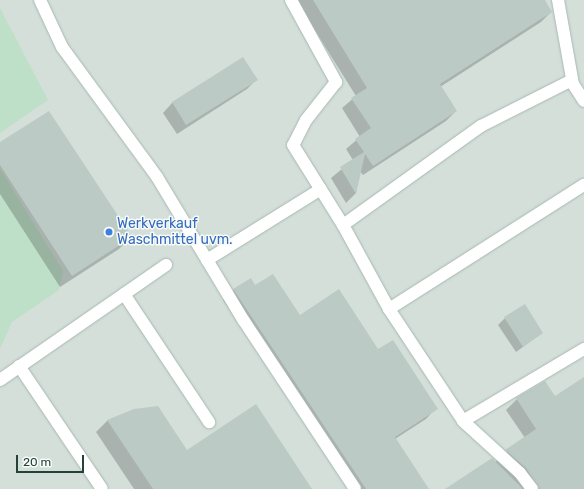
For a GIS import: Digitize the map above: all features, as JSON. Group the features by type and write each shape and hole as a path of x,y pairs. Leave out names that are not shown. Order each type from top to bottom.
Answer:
{"lane":[{"path":"40,0 62,47 157,177 244,322 355,489"},
{"path":"291,0 336,82 306,120 293,145 343,225 389,309 463,421 520,473 532,489"},
{"path":"558,0 572,80 584,101"},
{"path":"343,225 481,126 572,80"},
{"path":"389,309 584,185"},
{"path":"207,260 321,189"},
{"path":"0,380 166,265"},
{"path":"124,294 209,422"},
{"path":"463,421 584,349"},
{"path":"19,366 102,489"}],"shaded area":[{"path":"0,0 584,0 584,489 0,489"}],"green space":[{"path":"0,8 48,100 0,133"},
{"path":"0,169 63,271 59,290 12,322 0,349"}],"building":[{"path":"313,0 545,0 552,12 440,84 457,111 373,166 365,154 356,194 340,167 364,152 355,139 371,128 351,98 367,88"},
{"path":"243,57 258,80 186,125 172,102"},
{"path":"49,111 132,237 72,276 0,165 0,142"},
{"path":"273,274 300,315 339,289 378,349 393,340 438,409 395,437 429,489 366,489 233,289 251,278 255,285"},
{"path":"525,304 543,333 523,347 504,317"},
{"path":"584,377 584,489 539,489 526,468 505,450 536,429 516,398 545,381 555,396"},
{"path":"256,404 312,489 153,489 107,420 134,409 158,406 187,450"},
{"path":"492,458 523,489 445,489"}],"place":[{"name":"Werkverkauf Waschmittel uvm.","path":"109,232"}]}
